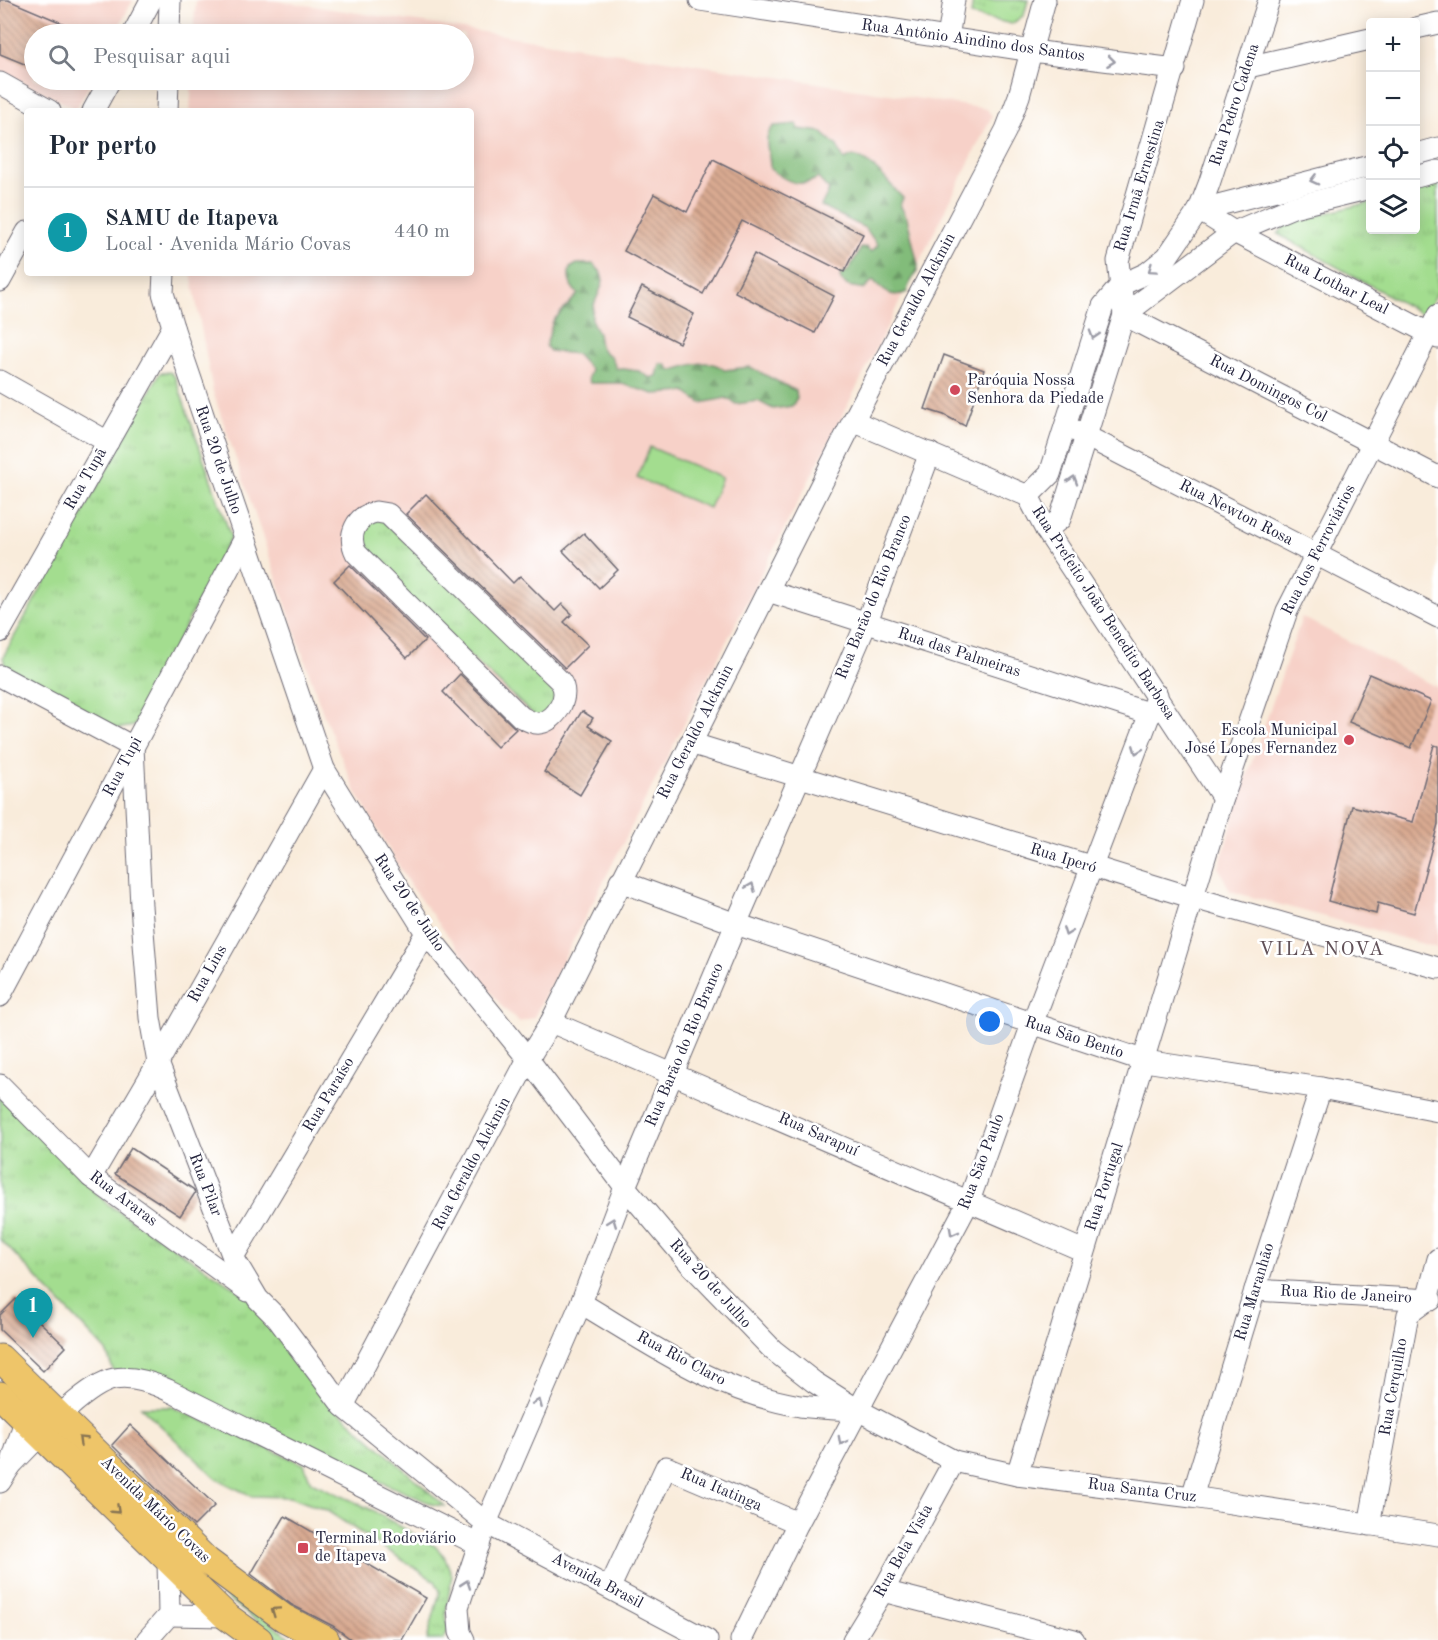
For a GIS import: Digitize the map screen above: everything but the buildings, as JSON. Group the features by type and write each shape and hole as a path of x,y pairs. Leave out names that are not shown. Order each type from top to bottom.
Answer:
{"main road":[{"name":"Avenida Mário Covas","path":"0,1358 36,1394 41,1424 168,1559 226,1616 259,1640"},
{"name":"Avenida Mário Covas","path":"0,1395 41,1424 207,1561 284,1618 326,1640"}],"street":[{"path":"138,24 151,0"},
{"path":"169,24 170,0"},
{"name":"Rua Antônio Aindino dos Santos","path":"700,0 1032,51 1175,69"},
{"path":"948,38 954,0"},
{"name":"Rua Geraldo Alckmin","path":"343,1406 528,1059 551,1022 854,421 1006,130 1032,51 1045,0"},
{"name":"Rua Irmã Ernestina","path":"1121,285 1118,261 1193,0"},
{"name":"Rua Pedro Cadena","path":"1121,285 1147,273 1167,257 1199,210 1269,0"},
{"path":"1420,27 1438,23"},
{"path":"1248,67 1366,40"},
{"path":"1,85 44,108"},
{"path":"95,108 105,90"},
{"path":"167,108 168,90"},
{"path":"1420,153 1438,148"},
{"path":"1199,210 1366,167"},
{"path":"1420,176 1438,171"},
{"path":"1124,315 1234,232 1293,207 1366,189"},
{"name":"Rua Lothar Leal","path":"1199,210 1234,232 1435,328"},
{"path":"0,281 24,237"},
{"name":"Rua 20 de Julho","path":"164,276 163,293 172,327 324,769 426,933 528,1059 625,1187 691,1265 773,1350 814,1382 858,1410"},
{"path":"1046,530 1060,519 1087,436 1124,315 1121,285"},
{"path":"1028,496 1050,474 1103,306 1121,285"},
{"name":"Rua Domingos Col","path":"1124,315 1438,477"},
{"name":"Rua Tupã","path":"0,632 172,327"},
{"name":"Rua dos Ferroviários","path":"1194,898 1223,798 1287,611 1373,442 1435,328"},
{"path":"0,381 108,442"},
{"name":"Rua Prefeito João Benedito Barbosa","path":"854,421 1028,496 1046,530 1154,704 1223,798"},
{"name":"Rua Newton Rosa","path":"1066,426 1438,617"},
{"name":"Rua Barão do Rio Branco","path":"464,1640 459,1632 458,1607 486,1523 581,1303 625,1187 798,777 866,624 930,453"},
{"path":"368,514 388,514 399,525 565,687 562,704 549,719 534,722 521,717 356,553 352,545 355,528 368,514"},
{"name":"Rua Tupi","path":"0,996 245,538"},
{"name":"Rua das Palmeiras","path":"768,591 866,624 1154,704"},
{"path":"0,676 133,747"},
{"name":"Rua São Paulo","path":"741,1640 798,1523 969,1201 1032,1024 1154,704"},
{"name":"Rua Iperó","path":"690,743 1092,868 1438,968"},
{"name":"Rua Pilar","path":"133,747 141,906 150,1018 158,1063 233,1257 258,1299 277,1318 343,1406 486,1523"},
{"name":"Rua Lins","path":"91,1177 324,769"},
{"name":"Rua São Bento","path":"620,882 736,924 1145,1060 1321,1088 1438,1111"},
{"name":"Rua Portugal","path":"1017,1475 1194,898"},
{"name":"Rua Paraíso","path":"233,1257 426,933"},
{"name":"Rua Sarapuí","path":"551,1022 675,1073 1084,1251"},
{"name":"Rua Araras","path":"0,1085 91,1177 258,1299"},
{"name":"Rua Maranhão","path":"1192,1497 1255,1290 1321,1088"},
{"name":"Rua Cerquilho","path":"1369,1525 1408,1314 1432,1300 1438,1259"},
{"name":"Rua Rio de Janeiro","path":"1255,1290 1432,1300"},
{"name":"Rua Rio Claro","path":"581,1303 691,1368 740,1390 799,1406 858,1410"},
{"path":"5,1473 41,1424 111,1379 131,1379 155,1384 479,1545"},
{"name":"Rua Santa Cruz","path":"858,1410 954,1461 1017,1475 1192,1497 1438,1535"},
{"name":"Rua Bela Vista","path":"853,1640 883,1591 954,1461"},
{"name":"Rua Itatinga","path":"609,1587 666,1467 798,1523"},
{"name":"Avenida Brasil","path":"486,1523 707,1640"},
{"path":"147,1640 169,1615 168,1559"},
{"path":"883,1591 1074,1640"},
{"path":"169,1615 226,1616"}],"shaded area":[{"path":"0,0 133,0 120,24 24,24 24,82 0,70"},
{"path":"196,0 272,0 429,24 194,24"},
{"path":"474,31 987,109 992,116 863,375 534,1017 520,1022 504,1009 411,887 356,792 324,716 213,392 192,276 474,276 474,108 190,108 191,90 474,90"},
{"path":"39,90 86,90 77,108"},
{"name":"Escola Municipal José Lopes Fernandez","path":"1302,617 1438,688 1438,948 1230,891 1219,868 1241,793"}],"green space":[{"path":"973,0 1028,0 1024,15 1012,24 971,15"},
{"path":"797,124 799,129 821,132 837,146 844,160 853,156 868,163 903,198 900,205 907,218 918,265 907,292 892,294 873,280 865,289 848,286 841,280 840,275 848,271 861,248 866,247 871,252 878,245 865,228 821,206 829,190 818,178 805,183 793,182 770,169 767,141 770,131 774,126"},
{"path":"1438,185 1438,291 1425,316 1278,234 1288,223 1366,203 1366,234 1420,234 1420,189"},
{"path":"577,264 593,264 600,271 603,280 594,305 592,321 601,347 611,356 616,368 639,371 650,378 657,376 660,364 666,364 671,371 706,363 724,370 750,367 796,391 797,398 792,406 773,409 758,401 736,404 726,398 701,403 685,392 654,394 619,383 590,383 588,378 591,370 576,354 550,351 546,346 553,321 578,294 571,286 569,279 570,268"},
{"path":"170,372 175,377 231,537 134,726 116,729 5,666 3,657 160,373"},
{"path":"650,447 722,478 709,508 637,478"},
{"path":"376,514 563,688 540,721 365,559 356,529"},
{"path":"0,1092 106,1203 255,1301 333,1406 445,1506 434,1505 150,1381 115,1375 106,1351 0,1239"},
{"path":"141,1407 172,1407 304,1464 311,1482 366,1507 435,1546 444,1556 452,1575 446,1612 448,1631 443,1640 427,1640 440,1591 435,1581 326,1510 290,1497 251,1496 217,1479"},
{"path":"53,1426 221,1584 293,1640 283,1640 275,1635 215,1589"}],"place":[{"name":"Paróquia Nossa Senhora da Piedade","path":"955,390"},
{"name":"Escola Municipal José Lopes Fernandez","path":"1349,740"},
{"name":"SAMU de Itapeva","path":"33,1338"},
{"name":"Terminal Rodoviário de Itapeva","path":"303,1548"}],"district":[{"name":"VILA NOVA","path":"1322,950"}]}
